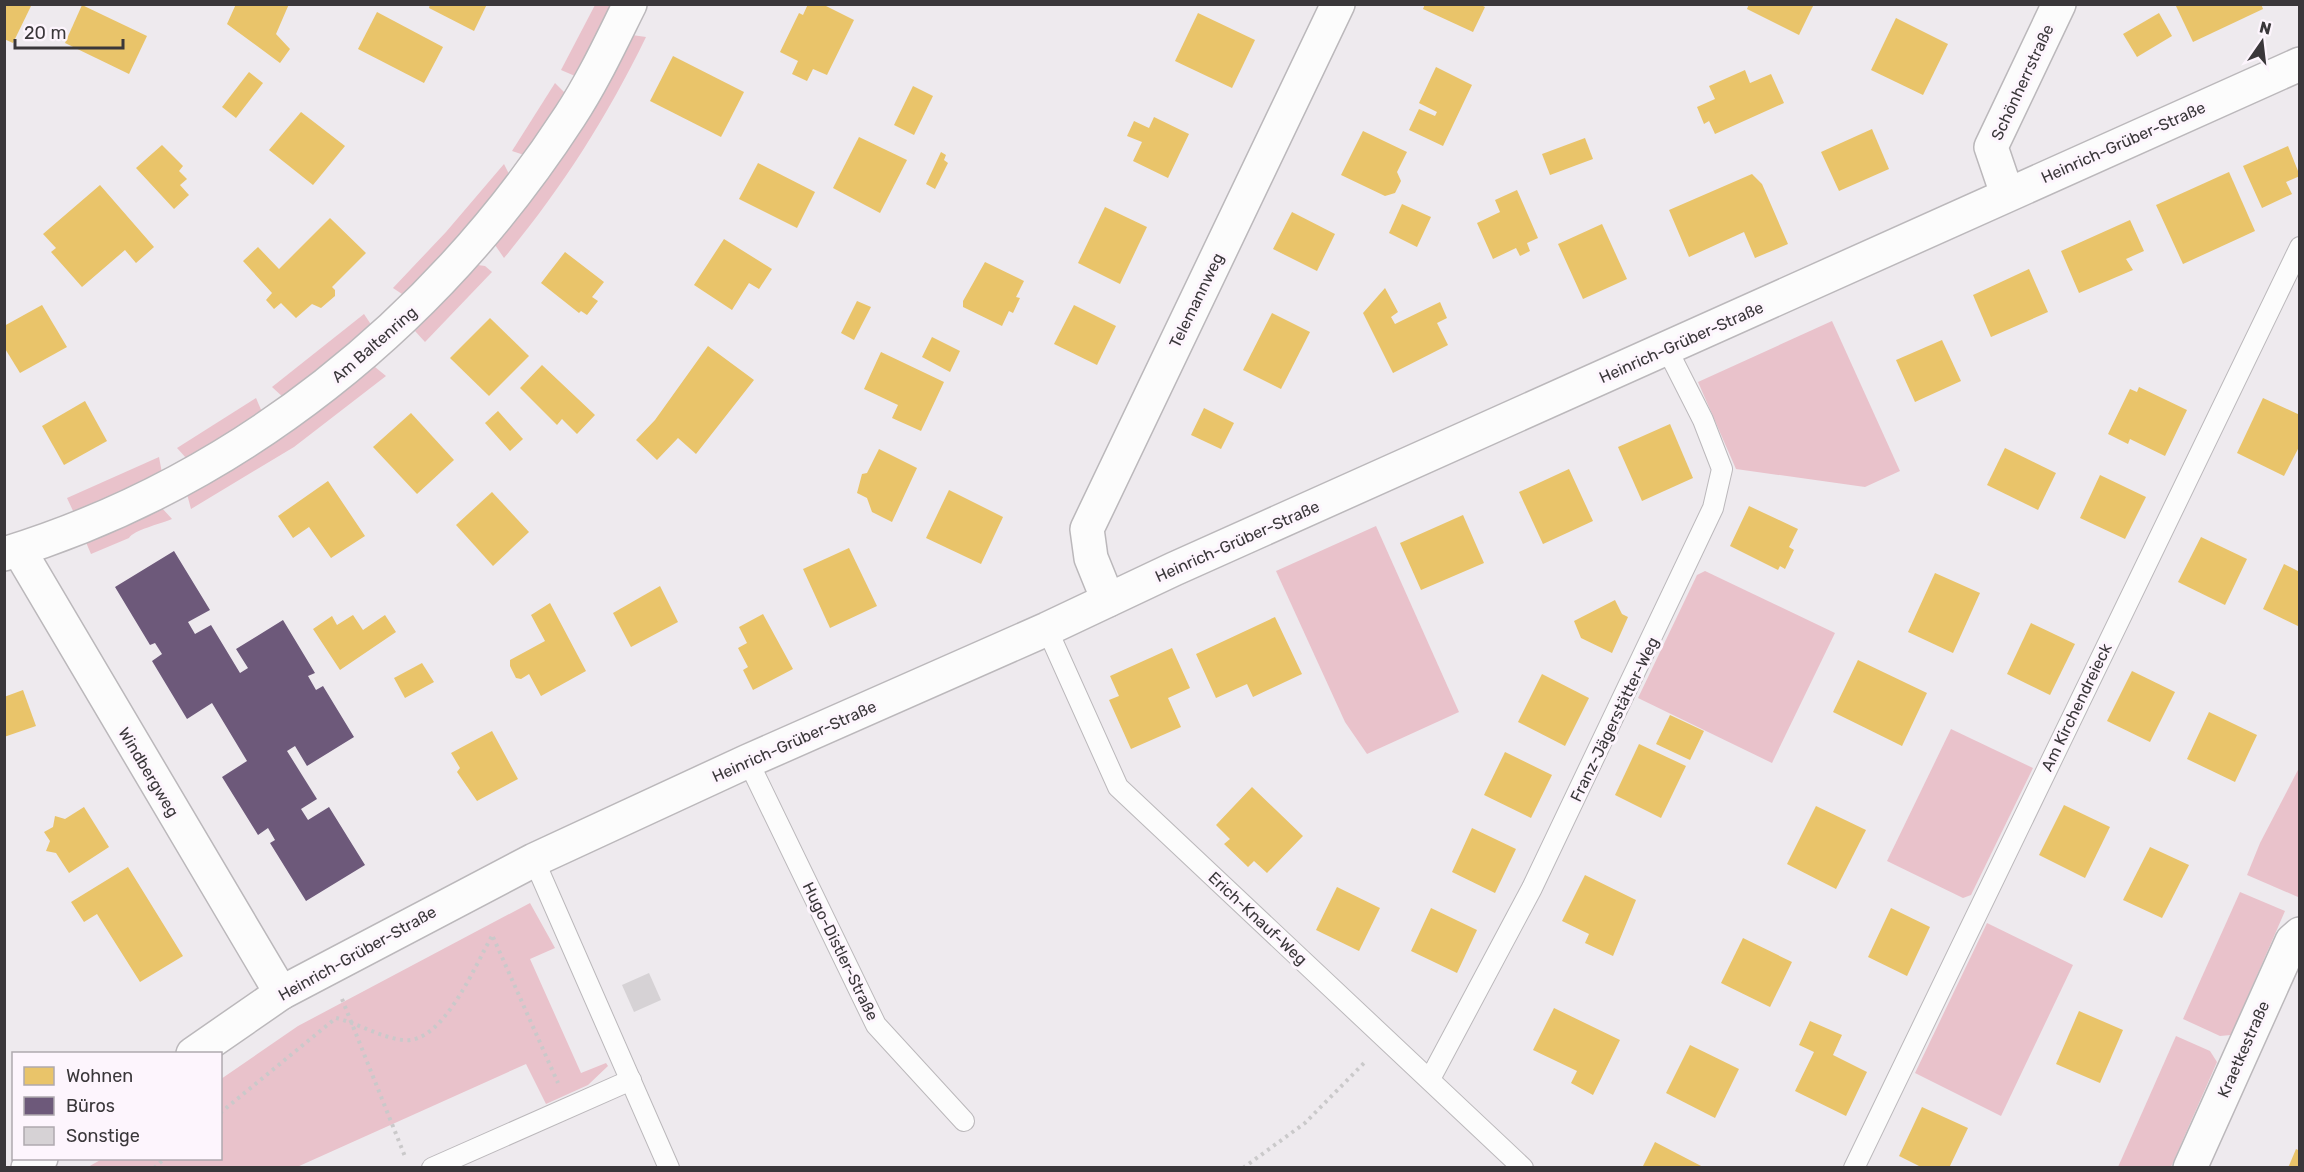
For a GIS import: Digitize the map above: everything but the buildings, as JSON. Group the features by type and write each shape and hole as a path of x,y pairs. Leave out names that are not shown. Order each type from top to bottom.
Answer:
{"street":[{"name":"Am Baltenring","path":"12,552 76,529 184,480 273,425 364,356 423,301 476,243 529,176 571,115 630,4"},
{"name":"Telemannweg","path":"1108,600 1093,566 1087,529 1338,4"},
{"name":"Schönherrstraße","path":"2007,194 1991,147 2058,4"},
{"name":"Heinrich-Grüber-Straße","path":"194,1052 281,993 534,860 748,761 1047,629 2007,194 2300,64"},
{"name":"Windbergweg","path":"12,552 281,993"},
{"name":"Kraetkestraße","path":"2190,1167 2292,941 2300,933"}],"lane":[{"name":"Am Kirchendreieck","path":"1854,1167 2300,247"},
{"name":"Franz-Jägerstätter-Weg","path":"1430,1079 1532,888 1713,508 1722,469 1703,420 1667,349"},
{"name":"Erich-Knauf-Weg","path":"1047,629 1118,787 1523,1167"},
{"name":"Hugo-Distler-Straße","path":"748,761 876,1025 964,1121"},
{"path":"534,860 669,1167"},
{"path":"432,1167 632,1080"}],"path":[{"path":"222,1111 336,1018 404,1040 426,1035 445,1018 492,936 569,1107"},
{"path":"328,968 410,1167"},
{"path":"1243,1167 1305,1123 1387,1039"}],"shaded area":[{"path":"595,5 613,5 575,76 561,70"},
{"path":"632,35 646,37 599,125 564,179 504,258 495,245 534,197 582,126"},
{"path":"555,83 565,93 524,155 512,151"},
{"path":"504,164 510,176 486,206 405,296 393,288 446,232"},
{"path":"478,265 485,266 492,272 425,342 415,331"},
{"path":"364,314 372,326 284,398 272,387"},
{"path":"1832,321 1900,471 1865,487 1736,469 1698,382"},
{"path":"375,367 386,376 294,447 191,509 187,494 286,436"},
{"path":"256,398 262,412 187,459 177,448"},
{"path":"159,457 162,473 74,513 67,498"},
{"path":"161,507 172,519 142,530 91,554 85,540"},
{"path":"1376,526 1459,712 1367,754 1345,722 1276,571"},
{"path":"1705,571 1835,633 1772,763 1638,698 1697,575"},
{"path":"1951,729 2033,768 1971,895 1963,898 1887,861"},
{"path":"2299,768 2300,896 2298,897 2247,875 2260,843"},
{"path":"2240,892 2285,911 2231,1035 2220,1036 2183,1019"},
{"path":"530,903 555,948 530,959 581,1073 606,1063 608,1066 588,1085 546,1104 526,1064 297,1167 88,1167 100,1160 222,1160 222,1078 298,1026"},
{"path":"1987,923 2073,965 2001,1116 1915,1073"},
{"path":"2176,1036 2210,1051 2217,1062 2171,1167 2118,1167"}]}
